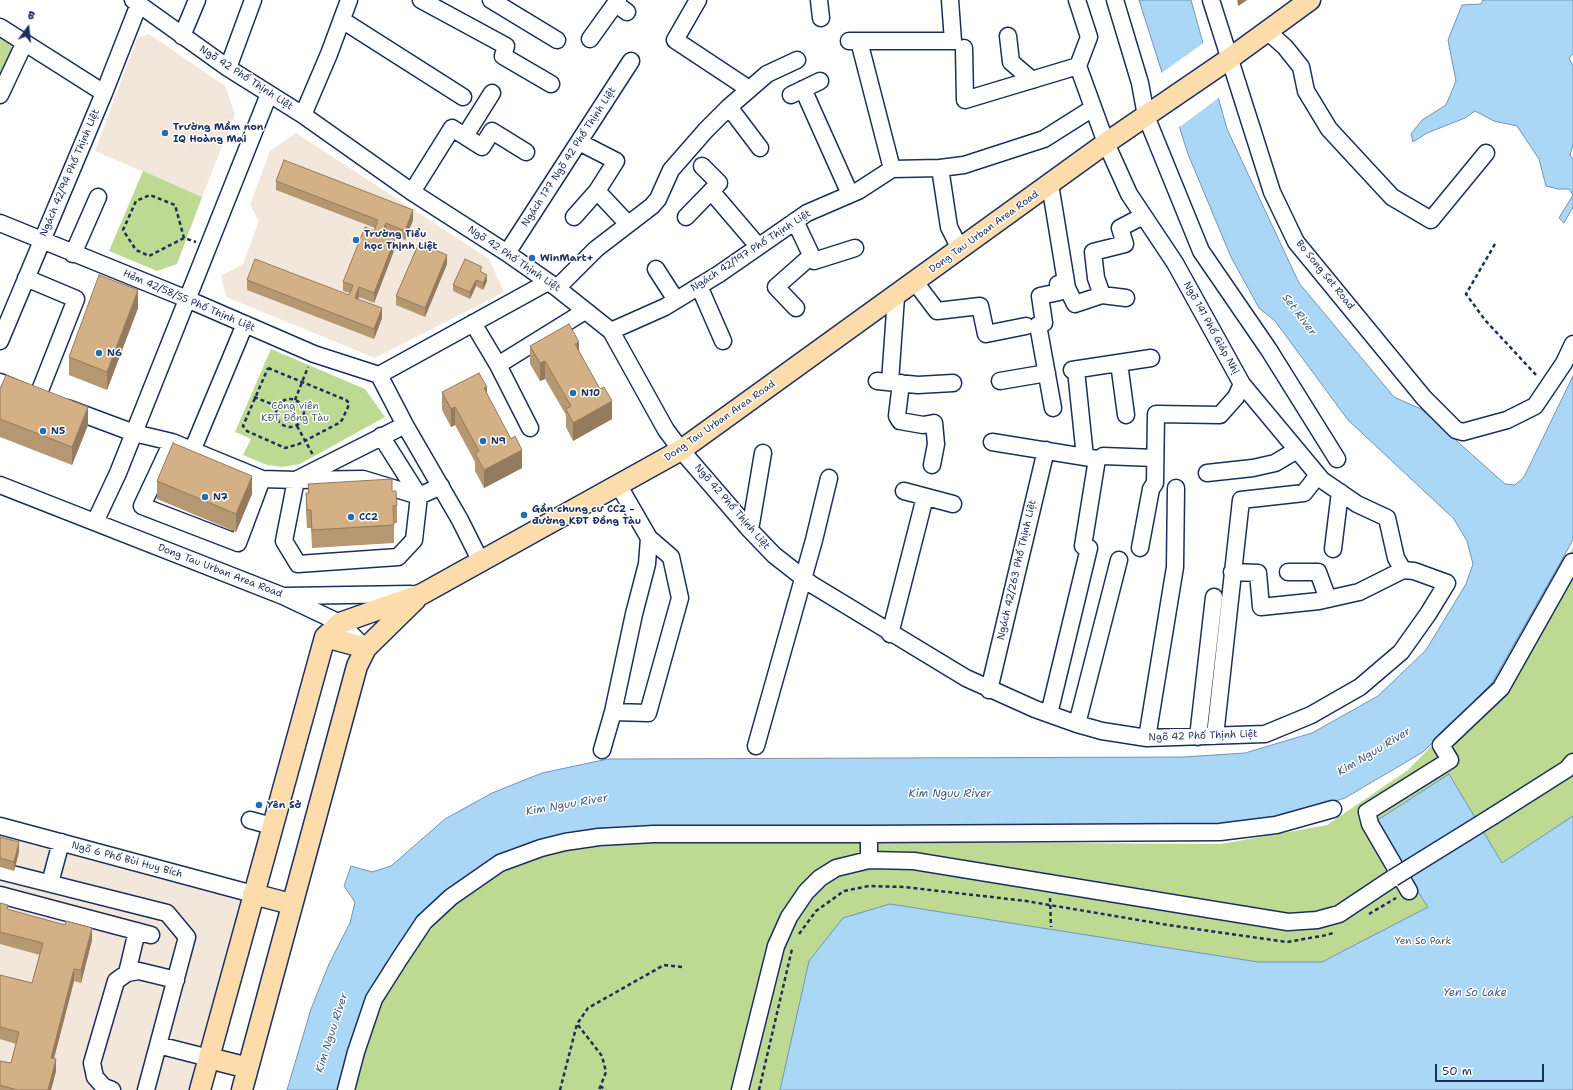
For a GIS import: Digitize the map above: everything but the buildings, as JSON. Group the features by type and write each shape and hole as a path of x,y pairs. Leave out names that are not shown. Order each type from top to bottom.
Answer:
{"main road":[{"path":"1225,62 1310,0"},
{"name":"Dong Tau Urban Area Road","path":"422,594 619,486 681,450 896,297 1106,144 1225,62"},
{"path":"200,1090 325,637 340,623 422,594"},
{"path":"242,1090 291,904 353,680 366,648 422,594"},
{"path":"325,637 366,648"},
{"path":"254,894 291,904"},
{"path":"209,1058 248,1068"}],"street":[{"path":"182,36 196,0"},
{"path":"228,68 253,0"},
{"path":"303,115 349,0"},
{"path":"421,0 506,46 503,56 551,84"},
{"path":"491,0 557,40"},
{"path":"698,0 675,40 749,89"},
{"path":"819,0 821,18"},
{"path":"892,169 854,41 953,41 950,0"},
{"path":"964,48 965,100 1078,66 1089,37 1076,0"},
{"path":"1114,0 1140,83 1146,116 1201,251 1269,350 1336,459"},
{"name":"Bo Song Set Road","path":"1211,0 1225,62 1272,192 1296,242 1424,398 1456,430 1463,432 1507,420 1535,406 1548,388"},
{"name":"Ngõ 42 Phố Thịnh Liệt","path":"136,2 228,68 303,115 412,192 508,254 552,285 611,331 666,430 681,450 750,530 774,555 803,578 890,634 989,690 1049,714 1102,731 1147,738 1265,734 1311,715 1360,686 1401,652 1428,614 1447,583 1414,571 1403,570"},
{"name":"Ngách 42/94 Phố Thịnh Liệt","path":"0,341 6,309 26,278 42,241 104,93 136,2"},
{"path":"590,39 620,5"},
{"path":"342,20 463,97"},
{"path":"0,27 24,44 104,93"},
{"path":"1267,31 1285,47 1301,67 1306,91 1329,129 1392,197 1431,220 1486,153"},
{"path":"1008,36 1011,62 1032,80"},
{"path":"0,95 24,44"},
{"path":"481,562 441,486 405,425 379,375 473,323 552,285 658,200 671,170 706,130 729,107 767,74 797,60"},
{"name":"Ngách 177 Ngõ 42 Phố Thịnh Liệt","path":"508,254 631,61"},
{"name":"Ngõ 141 Phố Giáp Nhị","path":"1078,66 1106,144 1129,194 1175,263 1242,384 1322,480 1357,504 1387,518 1396,558 1403,570"},
{"path":"820,81 797,92 850,194"},
{"path":"465,136 492,93"},
{"path":"95,522 134,433 207,246 269,94"},
{"path":"729,107 760,148"},
{"name":"Ngách 42/197 Phố Thịnh Liệt","path":"611,331 665,307 699,286 807,213 850,194 892,169 940,168 964,165 1044,139 1092,108"},
{"path":"412,192 452,128 482,147 492,131 526,152"},
{"path":"574,217 597,191 616,161 579,142"},
{"path":"686,217 719,183 702,166"},
{"path":"940,168 950,227 960,249"},
{"path":"1050,184 1066,285 1075,304 1102,295 1126,298"},
{"path":"597,191 628,224"},
{"path":"711,192 758,246"},
{"path":"73,254 98,197"},
{"path":"1102,295 1096,278 1094,252 1125,244 1120,228 1143,216"},
{"path":"796,221 814,261 855,248"},
{"name":"Hẻm 42/58/55 Phố Thịnh Liệt","path":"0,223 73,254 187,299 314,354 379,375"},
{"path":"796,308 776,287 811,256"},
{"path":"656,269 676,300"},
{"path":"26,278 76,299 37,398"},
{"path":"915,282 937,311 980,306 986,334 1026,326"},
{"path":"1053,408 1038,325 1044,323 1040,296 1059,292 1058,284 1066,285"},
{"path":"699,286 723,341"},
{"path":"896,297 889,382 897,416 900,422 923,425 934,423 936,444 932,465"},
{"path":"498,365 585,311"},
{"path":"473,323 498,365 530,428"},
{"path":"192,451 245,324"},
{"path":"1548,388 1564,363 1573,344"},
{"path":"1049,714 1086,547 1095,457 1074,370 1151,358"},
{"path":"1119,363 1126,415"},
{"path":"1000,381 1046,373"},
{"path":"0,382 37,398 134,433 172,442 262,479 363,479 419,496 441,486"},
{"path":"889,382 918,385 953,383"},
{"path":"1140,548 1151,489 1155,482 1156,414 1220,415 1236,397 1242,384"},
{"path":"296,480 405,425"},
{"path":"296,480 284,541 298,564 398,557 414,540 419,496 381,436"},
{"path":"172,442 142,506 238,542 262,479"},
{"path":"992,442 1095,457 1155,458"},
{"name":"Ngách 42/263 Phố Thịnh Liệt","path":"989,690 1046,450"},
{"path":"1207,472 1253,468 1275,463 1297,450"},
{"path":"750,530 763,453"},
{"path":"1215,736 1241,500 1304,494 1318,475"},
{"path":"756,746 814,540 829,478"},
{"name":"Dong Tau Urban Area Road","path":"0,485 283,596 422,594"},
{"path":"613,712 648,712 680,598 671,557 649,538 619,486"},
{"path":"1147,738 1175,567 1181,488 1151,489"},
{"path":"904,491 953,504"},
{"path":"1333,549 1340,492"},
{"path":"890,634 925,497"},
{"path":"602,750 613,712 634,614 647,564 649,538"},
{"path":"1077,724 1119,560"},
{"path":"1409,891 1370,824 1367,812 1450,760 1441,745 1501,688 1573,562"},
{"path":"1232,572 1258,573 1262,607 1328,599 1359,592 1403,570"},
{"path":"1288,572 1318,572 1328,599"},
{"path":"283,596 340,623 366,648"},
{"path":"283,596 304,610 320,624 325,637"},
{"path":"1198,737 1214,597"},
{"path":"740,1090 776,946 789,917 806,892 820,878 836,868 869,860 914,861 1288,922 1317,920 1339,914 1393,878 1567,769 1573,762"},
{"path":"346,1090 356,1052 374,999 424,922 451,897 500,863 541,848 565,842 599,837 654,834 1220,832 1276,825 1333,809"},
{"path":"250,820 272,826"},
{"name":"Ngõ 6 Phố Bùi Huy Bích","path":"0,826 254,894"},
{"path":"869,834 869,860"},
{"path":"50,883 61,842"},
{"path":"0,871 167,913 187,937 146,1090"},
{"path":"17,875 5,897 144,933 127,972 116,981 92,1063 93,1084 112,1090"},
{"path":"73,914 80,891"},
{"path":"127,972 139,971 176,980"},
{"path":"158,1045 209,1058"}],"path":[{"path":"184,238 175,205 150,195 136,201 123,230 136,250 149,256 184,238 207,246"},
{"path":"1495,244 1466,294 1485,320 1548,388"},
{"path":"294,400 314,354"},
{"path":"268,368 302,382 346,400 349,403 339,423 295,446 285,448 246,431 243,426 254,397 268,368"},
{"path":"254,397 277,406"},
{"path":"287,399 294,400 302,406 304,414 303,419 296,426 288,427 280,423 276,415 277,406 287,399"},
{"path":"296,426 320,468"},
{"path":"1049,883 1051,927"},
{"path":"795,940 816,911 844,891 869,886 904,886 1050,905 1168,925 1286,942 1327,935 1334,932"},
{"path":"1368,914 1409,891"},
{"path":"759,1090 793,948"},
{"path":"560,1090 577,1024 588,1008 664,966 682,967"},
{"path":"577,1024 602,1056 606,1072 599,1090"},
{"path":"600,1086 606,1090"}],"shaded area":[{"name":"Trường Mầm non IQ Hoàng Mai","path":"149,34 225,86 235,114 202,197 95,151 137,38"},
{"name":"Trường Tiểu học Thịnh Liệt","path":"296,133 489,259 504,292 375,358 226,297 221,276 243,264 259,221 250,205 270,151"},
{"path":"0,832 245,898 192,1090 0,1090"}],"green space":[{"path":"0,33 12,41 11,51 0,79"},
{"path":"143,171 202,197 177,264 157,271 109,251"},
{"name":"Công viên KĐT Đồng Tàu","path":"271,349 365,389 385,417 300,464 282,467 267,465 243,455 251,439 235,432"},
{"name":"Yen So Park","path":"1573,548 1573,1090 353,1090 374,1012 414,949 449,908 490,874 567,846 612,840 868,840 910,842 1221,844 1327,825 1408,770 1493,683"}],"water":[{"path":"1139,0 1191,0 1227,129 1299,283 1394,397 1421,409 1505,484 1515,485 1524,477 1573,376 1573,540 1492,683 1423,752 1345,798 1282,818 1239,825 654,830 502,858 417,922 384,966 363,1009 341,1090 287,1090 311,1009 329,964 350,923 355,902 344,886 351,866 372,872 391,866 445,819 492,793 542,773 608,759 1183,757 1245,753 1312,733 1378,696 1426,650 1466,584 1473,564 1467,541 1454,519 1348,420 1275,321 1259,308 1231,257 1188,154"},
{"path":"1483,0 1573,0 1573,54 1569,58 1573,66 1573,145 1570,155 1573,159 1573,195 1569,189 1558,189 1546,186 1539,159 1517,126 1494,121 1475,111 1465,118 1427,133 1413,142 1411,134 1422,120 1446,105 1456,81 1448,40 1462,5 1481,4"},
{"path":"1573,195 1573,207 1564,223 1559,218"},
{"name":"Yen So Lake","path":"1449,774 1502,863 1573,816 1573,1090 780,1090 809,961 843,918 890,904 1258,962 1322,962 1428,907 1373,823"}],"pier":[{"path":"1205,42 1220,97 1178,128 1160,74"}],"place":[{"name":"Trường Mầm non IQ Hoàng Mai","path":"165,133"},
{"name":"Trường Tiểu học Thịnh Liệt","path":"356,240"},
{"name":"WinMart+","path":"532,258"},
{"name":"N6","path":"99,353"},
{"name":"N10","path":"573,393"},
{"name":"N5","path":"43,431"},
{"name":"N9","path":"483,441"},
{"name":"N7","path":"205,497"},
{"name":"Gần chung cư CC2 - đường KĐT Đồng Tàu","path":"524,515"},
{"name":"CC2","path":"351,517"},
{"name":"Yên Sở","path":"259,805"}],"water label":[{"name":"Set River","path":"1299,315"},
{"name":"Kim Nguu River","path":"1374,752"},
{"name":"Kim Nguu River","path":"950,794"},
{"name":"Kim Nguu River","path":"567,805"},
{"name":"Kim Nguu River","path":"332,1033"}]}
